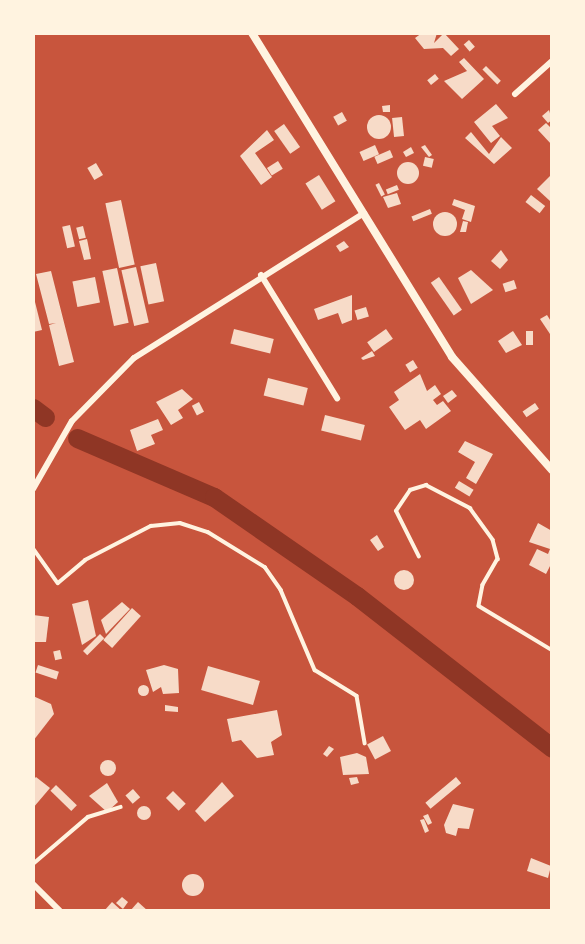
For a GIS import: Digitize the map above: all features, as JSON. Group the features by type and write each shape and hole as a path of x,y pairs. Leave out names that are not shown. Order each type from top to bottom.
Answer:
{"street":[{"path":"252,33 452,357 552,470"},
{"path":"515,94 552,61"},
{"path":"33,489 72,422 134,358 261,275 364,213"},
{"path":"261,275 337,398"},
{"path":"33,884 60,911"}],"lane":[{"path":"419,557 396,511 410,490 426,485 470,508 493,540 499,559 483,585 479,606 552,650"},
{"path":"33,548 58,583 85,561 151,526 180,523 208,532 265,567 315,670 357,696 365,743"},
{"path":"33,864 88,817 120,807"}],"building":[{"path":"422,33 437,33 434,43 444,33 459,49 451,56 443,48 424,49 415,38"},
{"path":"469,40 475,47 470,51 464,45"},
{"path":"464,58 484,79 462,99 444,81 467,71 459,62"},
{"path":"486,66 501,81 497,84 482,70"},
{"path":"435,74 439,79 431,85 427,80"},
{"path":"496,104 508,118 492,126 500,136 491,143 474,122"},
{"path":"390,105 390,112 383,112 382,106"},
{"path":"549,110 552,120 548,123 542,116"},
{"path":"342,112 347,121 338,126 333,117"},
{"path":"379,115 387,119 391,127 387,135 379,139 371,135 367,127 371,119"},
{"path":"402,117 404,136 394,137 392,118"},
{"path":"546,123 552,129 552,145 538,130"},
{"path":"284,124 300,147 290,154 274,131"},
{"path":"267,130 274,140 255,153 272,177 261,185 240,156"},
{"path":"471,132 489,154 501,137 512,148 494,164 465,138"},
{"path":"375,145 379,154 364,161 359,152"},
{"path":"425,145 432,155 429,157 421,147"},
{"path":"411,147 414,153 406,157 403,152"},
{"path":"390,150 393,157 377,164 374,157"},
{"path":"425,157 434,159 432,168 423,166"},
{"path":"278,161 283,169 272,176 267,168"},
{"path":"408,162 416,165 419,173 416,181 408,184 400,181 397,173 400,165"},
{"path":"96,163 103,175 94,180 87,168"},
{"path":"552,174 552,200 550,201 537,189"},
{"path":"319,175 335,201 322,210 305,183"},
{"path":"379,183 385,195 381,196 375,185"},
{"path":"397,185 399,190 388,194 386,189"},
{"path":"397,193 401,204 388,208 383,197"},
{"path":"531,195 545,206 540,213 525,202"},
{"path":"454,199 475,206 471,222 462,219 465,210 452,205"},
{"path":"121,200 135,265 119,268 105,203"},
{"path":"430,209 432,214 413,221 411,216"},
{"path":"445,212 454,215 457,224 454,233 445,236 436,233 433,224 436,215"},
{"path":"463,221 468,222 466,232 460,232"},
{"path":"70,225 75,246 67,248 62,227"},
{"path":"83,226 86,238 79,239 76,228"},
{"path":"87,239 91,259 84,260 79,241"},
{"path":"344,241 349,247 340,252 336,246"},
{"path":"501,250 508,260 500,269 491,261"},
{"path":"156,263 164,301 148,304 140,266"},
{"path":"136,267 149,323 134,326 121,270"},
{"path":"117,268 129,323 114,326 102,271"},
{"path":"471,270 493,290 471,304 458,278"},
{"path":"51,271 74,362 59,366 49,325 56,323 49,324 36,274"},
{"path":"95,277 100,303 77,307 72,281"},
{"path":"439,277 462,310 454,316 431,283"},
{"path":"514,280 517,289 505,292 503,284"},
{"path":"33,294 42,330 33,332"},
{"path":"352,295 352,320 342,324 338,313 318,320 314,309"},
{"path":"366,307 369,317 357,320 355,311"},
{"path":"547,315 552,323 552,337 540,319"},
{"path":"234,329 274,339 270,353 230,344"},
{"path":"386,329 393,339 374,352 367,342"},
{"path":"513,331 522,345 506,353 498,341"},
{"path":"526,331 533,331 533,345 526,345"},
{"path":"372,351 375,356 363,360 361,358"},
{"path":"413,360 418,368 410,372 405,365"},
{"path":"420,374 427,391 435,385 441,394 433,400 437,405 443,401 451,411 426,429 420,420 405,430 389,407 399,400 394,392"},
{"path":"268,378 308,388 303,405 264,395"},
{"path":"182,389 193,399 178,410 183,418 171,425 156,402"},
{"path":"452,390 457,396 448,403 443,396"},
{"path":"199,402 204,412 197,415 192,406"},
{"path":"535,403 539,409 526,417 523,411"},
{"path":"325,415 365,425 361,440 321,431"},
{"path":"158,419 163,430 151,435 155,444 137,451 130,430"},
{"path":"465,441 493,454 476,484 466,478 475,462 458,452"},
{"path":"459,481 474,490 469,497 455,488"},
{"path":"538,523 552,531 552,562 546,574 529,565 537,549 548,554 550,549 529,542"},
{"path":"377,535 384,547 378,551 370,540"},
{"path":"400,570 408,570 414,580 408,590 400,590 394,584 394,576"},
{"path":"88,600 96,636 82,645 72,604"},
{"path":"122,602 130,609 106,634 101,620"},
{"path":"132,608 141,616 112,648 103,640"},
{"path":"33,615 49,617 46,642 33,642"},
{"path":"100,634 104,638 87,655 83,651"},
{"path":"60,650 62,659 55,660 53,652"},
{"path":"38,665 59,672 56,679 36,673"},
{"path":"164,665 178,669 179,693 163,694 161,687 153,692 146,670"},
{"path":"208,666 260,681 253,705 201,690"},
{"path":"143,685 147,686 147,694 143,695 139,694 138,690 139,686"},
{"path":"33,696 51,704 54,714 33,741"},
{"path":"165,705 178,707 178,712 165,711"},
{"path":"277,710 282,735 271,742 274,755 257,758 241,740 232,742 227,719"},
{"path":"383,736 391,751 375,759 367,744"},
{"path":"329,746 334,749 327,757 323,754"},
{"path":"357,753 366,757 369,774 343,775 340,757"},
{"path":"105,760 111,760 116,768 114,774 105,776 100,771 100,765"},
{"path":"36,777 50,788 33,808 33,780"},
{"path":"357,777 359,783 351,785 349,778"},
{"path":"456,777 461,783 431,809 425,803"},
{"path":"222,782 234,796 205,822 195,811"},
{"path":"107,783 118,802 107,812 89,796"},
{"path":"56,785 77,805 71,811 50,791"},
{"path":"133,789 140,797 133,804 125,796"},
{"path":"173,791 186,804 179,811 166,798"},
{"path":"453,804 474,809 469,829 458,828 456,836 446,833 444,825"},
{"path":"144,806 149,808 149,818 144,820 139,818 137,813 139,808"},
{"path":"428,814 432,823 428,825 423,816"},
{"path":"424,819 429,831 425,833 420,820"},
{"path":"531,858 551,866 548,878 527,871"},
{"path":"193,874 201,877 204,885 201,893 193,896 185,893 182,885 185,877"},
{"path":"122,897 128,902 123,909 116,903"},
{"path":"112,902 122,911 104,911"},
{"path":"138,902 148,911 130,911"}],"waterway":[{"path":"33,408 45,417"},
{"path":"77,438 214,497 357,596 552,748"}]}
